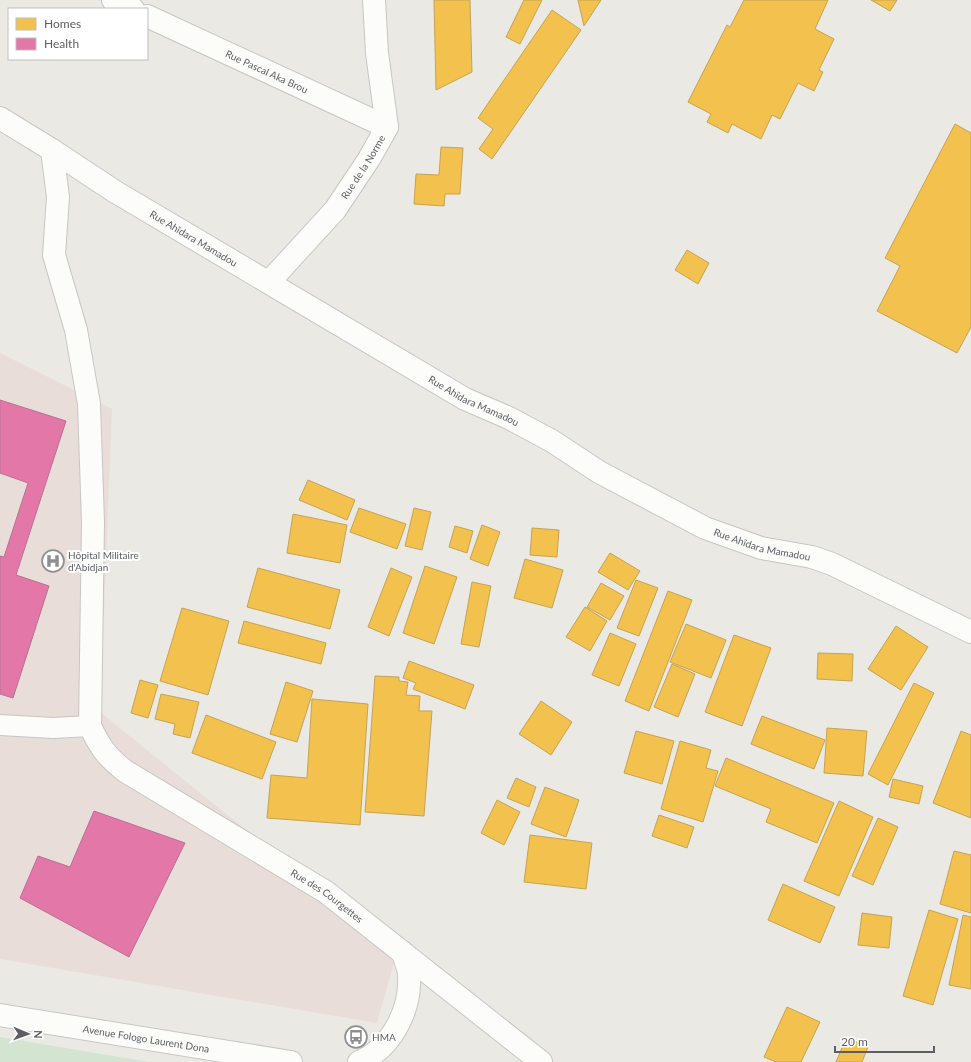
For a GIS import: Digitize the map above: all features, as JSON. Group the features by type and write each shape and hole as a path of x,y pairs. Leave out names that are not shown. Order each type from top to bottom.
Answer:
{"street":[{"path":"114,0 131,8"},
{"name":"Rue de la Norme","path":"268,282 335,210 387,127 377,53 374,0"},
{"name":"Rue Pascal Aka Brou","path":"148,16 387,127"},
{"name":"Rue Ahïdara Mamadou","path":"0,118 114,190 465,399 509,418 552,441 599,472 704,528 760,548 812,557 832,564 971,632"},
{"path":"52,150 58,197 54,255 76,330 89,404 93,522 90,726"},
{"name":"Rue des Courgettes","path":"90,726 100,747 125,771 326,892 541,1062"},
{"path":"359,1062 368,1058 388,1041 401,1021 407,1002 409,975 402,952"},
{"name":"Avenue Fologo Laurent Dona","path":"0,1015 291,1062"}],"lane":[{"path":"0,725 53,728 90,726"}],"shaded area":[{"name":"Hôpital Militaire d'Abidjan","path":"0,353 112,409 100,712 397,952 377,1023 0,959"}],"green space":[{"path":"0,1037 149,1062 0,1062"}],"building: Homes":[{"path":"434,0 470,0 472,72 436,90"},
{"path":"524,0 542,0 520,44 506,37"},
{"path":"578,0 601,0 584,26"},
{"path":"744,0 828,0 815,29 834,39 819,70 823,72 814,91 798,83 780,119 772,115 761,139 732,124 728,133 707,122 711,114 688,102 727,25 730,27"},
{"path":"871,0 897,0 890,11"},
{"path":"552,10 581,30 492,159 479,149 493,129 478,118"},
{"path":"955,124 971,133 971,327 957,353 877,311 900,266 885,258"},
{"path":"441,147 463,148 460,194 445,194 444,206 414,204 416,174 439,175"},
{"path":"687,250 709,263 698,284 675,270"},
{"path":"308,480 355,500 347,520 299,500"},
{"path":"359,508 406,524 397,549 350,532"},
{"path":"414,508 431,512 422,550 405,546"},
{"path":"293,514 347,525 340,563 287,553"},
{"path":"482,525 500,532 488,566 470,559"},
{"path":"455,526 473,531 467,553 449,547"},
{"path":"532,528 559,530 557,557 530,555"},
{"path":"610,553 640,571 628,590 598,572"},
{"path":"525,559 563,570 552,608 514,598"},
{"path":"425,566 457,577 434,644 403,633"},
{"path":"258,568 340,590 330,629 247,607"},
{"path":"391,568 412,577 389,636 368,627"},
{"path":"636,580 658,588 639,636 617,628"},
{"path":"472,582 491,586 479,647 461,644"},
{"path":"601,583 624,596 610,620 587,607"},
{"path":"668,591 692,600 649,711 625,701"},
{"path":"585,607 607,621 590,651 566,637"},
{"path":"182,608 229,621 208,695 160,681"},
{"path":"244,621 326,643 321,664 238,643"},
{"path":"686,624 726,640 711,678 670,662"},
{"path":"896,626 928,647 901,690 868,669"},
{"path":"610,633 636,644 619,686 592,675"},
{"path":"734,635 771,648 742,726 705,712"},
{"path":"818,653 853,654 852,681 817,679"},
{"path":"409,661 474,685 465,709 413,689 416,683 403,678"},
{"path":"672,664 695,674 678,717 654,707"},
{"path":"375,676 399,677 399,681 408,682 406,695 420,696 419,711 432,711 424,816 365,812"},
{"path":"140,680 158,685 148,718 131,713"},
{"path":"286,682 313,691 297,742 270,734"},
{"path":"914,683 934,693 888,785 868,774"},
{"path":"161,694 199,702 190,738 173,734 175,724 155,719"},
{"path":"312,699 368,704 360,825 267,818 271,775 307,778"},
{"path":"541,701 572,722 551,755 519,734"},
{"path":"206,715 276,742 262,779 192,753"},
{"path":"762,716 825,740 814,769 751,744"},
{"path":"827,728 867,731 863,776 824,773"},
{"path":"636,731 674,741 662,784 624,773"},
{"path":"961,731 971,735 971,818 933,803"},
{"path":"680,741 711,750 706,768 718,771 703,822 661,809"},
{"path":"726,758 834,803 817,843 766,822 771,809 715,786"},
{"path":"516,778 536,787 529,807 507,798"},
{"path":"893,779 923,786 919,804 889,797"},
{"path":"545,787 579,800 566,837 531,824"},
{"path":"497,800 520,812 504,845 481,833"},
{"path":"839,801 873,817 839,896 804,881"},
{"path":"659,815 694,827 687,848 652,836"},
{"path":"878,818 898,827 873,885 852,876"},
{"path":"530,835 592,843 586,889 524,882"},
{"path":"954,851 971,855 971,913 940,904"},
{"path":"783,884 835,907 820,943 768,920"},
{"path":"929,910 958,919 933,1005 903,996"},
{"path":"862,913 892,917 889,948 858,945"},
{"path":"963,915 971,917 971,989 949,985"},
{"path":"787,1007 820,1022 801,1062 776,1062 764,1057"},
{"path":"846,1038 868,1047 862,1062 836,1062"}],"building: Health":[{"path":"0,400 66,421 16,575 49,586 13,698 0,694 0,556 4,557 28,483 0,473"},
{"path":"94,811 185,843 129,957 20,898 38,856 70,867"}],"place":[{"name":"Hôpital Militaire d'Abidjan","path":"53,561"},
{"name":"HMA","path":"356,1037"}]}
